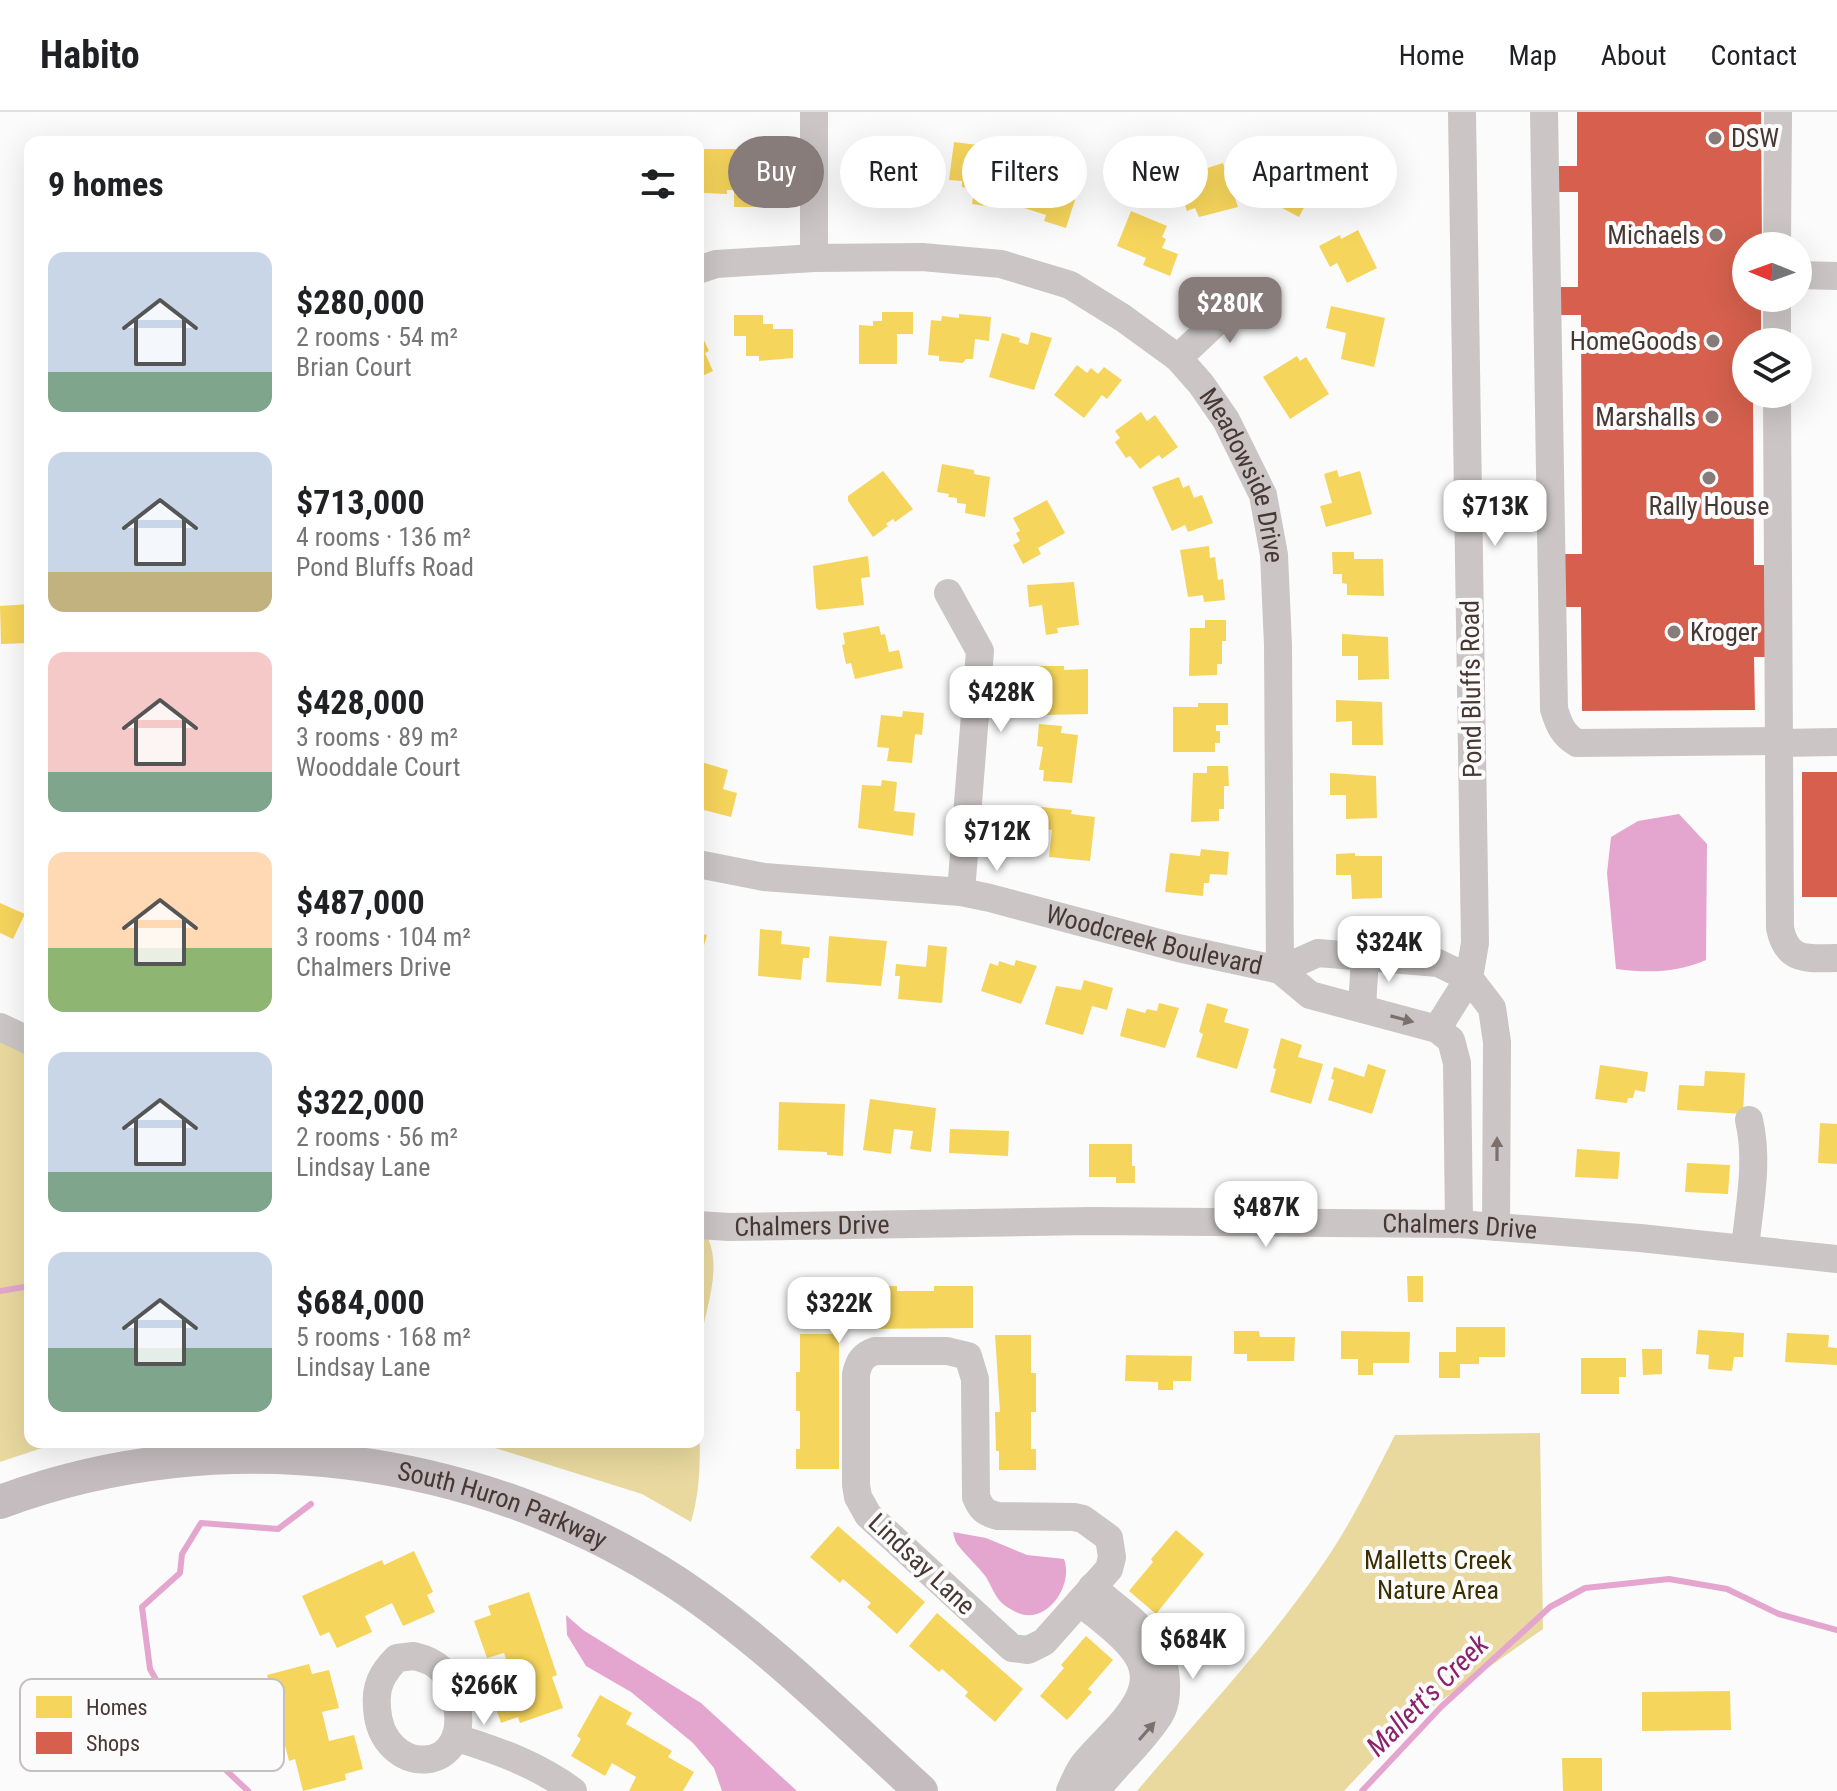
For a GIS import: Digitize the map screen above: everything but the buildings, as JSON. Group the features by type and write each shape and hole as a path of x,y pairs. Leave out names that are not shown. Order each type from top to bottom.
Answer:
{"main road":[{"name":"South Huron Parkway","path":"0,1502 80,1476 136,1465 238,1456 292,1457 363,1464 445,1480 486,1492 580,1530 629,1554 677,1583 768,1652 921,1791"}],"street":[{"path":"814,112 814,258"},
{"name":"Pond Bluffs Road","path":"1462,112 1475,943 1469,978"},
{"path":"1544,112 1554,709 1558,723 1565,736 1577,743 1837,742"},
{"path":"1777,232 1778,112"},
{"name":"Meadowside Drive","path":"704,268 716,264 814,258 963,259 1029,271 1070,285 1123,318 1178,358 1201,384 1226,420 1263,495 1274,555 1278,645 1280,970"},
{"path":"1812,275 1837,276"},
{"path":"1178,358 1247,293"},
{"path":"1777,408 1780,928 1783,943 1792,953 1806,958 1837,958"},
{"path":"948,593 980,651 961,892"},
{"name":"Woodcreek Boulevard","path":"704,865 764,877 961,892 990,898 1178,948 1280,970 1310,995 1437,1029"},
{"name":"Woodcreek Boulevard","path":"1280,970 1318,953 1438,963 1469,978"},
{"path":"1362,1008 1365,957"},
{"path":"1459,1224 1457,1063 1451,1040 1437,1029 1469,978 1492,1008 1497,1042 1496,1227"},
{"path":"0,1027 24,1038"},
{"path":"1745,1249 1754,1163 1754,1141 1749,1120"},
{"name":"Chalmers Drive","path":"704,1225 1092,1221 1459,1224 1837,1259"},
{"name":"Lindsay Lane","path":"875,1351 947,1351 968,1356 975,1379 976,1497 980,1506 987,1513 998,1516 1063,1515 1083,1519 1109,1538 1112,1557 1109,1569 1086,1594 1044,1642 1028,1650 1012,1648 868,1515 858,1497 856,1469 856,1374 859,1362 866,1354 875,1351"},
{"path":"1070,1791 1082,1766 1106,1758 1157,1720 1166,1700 1164,1664 1147,1633 1086,1594"},
{"path":"457,1738 499,1751 549,1774 573,1791"},
{"path":"1098,1791 1106,1758"}],"green space":[{"path":"0,1042 24,1051 24,1448 42,1448 0,1462"},
{"path":"704,1238 708,1238 714,1265 704,1326"},
{"name":"Malletts Creek Nature Area","path":"1540,1433 1543,1629 1405,1726 1344,1791 1137,1791 1257,1652 1302,1594 1343,1533 1395,1435"},
{"path":"495,1448 700,1448 699,1479 691,1522 642,1494"}],"shaded area":[{"path":"1679,814 1707,844 1706,960 1662,971 1616,969 1607,873 1611,837 1638,821"},
{"path":"953,1532 986,1538 1027,1555 1064,1559 1065,1580 1056,1600 1039,1613 1029,1615 1012,1610 997,1598 986,1577 957,1544"},
{"path":"566,1615 583,1630 701,1703 797,1791 722,1791 714,1768 693,1743 631,1692 586,1666 567,1635"}],"waterway":[{"name":"Mallett's Creek","path":"0,1291 24,1287"},
{"name":"Mallett's Creek","path":"156,1679 150,1669 142,1607 180,1573 182,1554 201,1523 278,1529 311,1504"},
{"name":"Mallett's Creek","path":"1362,1791 1441,1707 1550,1607 1585,1588 1669,1579 1727,1589 1779,1614 1837,1630"},
{"name":"Mallett's Creek","path":"227,1771 248,1791"}],"place":[{"name":"DSW","path":"1715,138"},
{"name":"Michaels","path":"1716,235"},
{"name":"HomeGoods","path":"1713,341"},
{"name":"Marshalls","path":"1712,417"},
{"name":"Rally House","path":"1709,478"},
{"name":"Kroger","path":"1674,632"}]}
